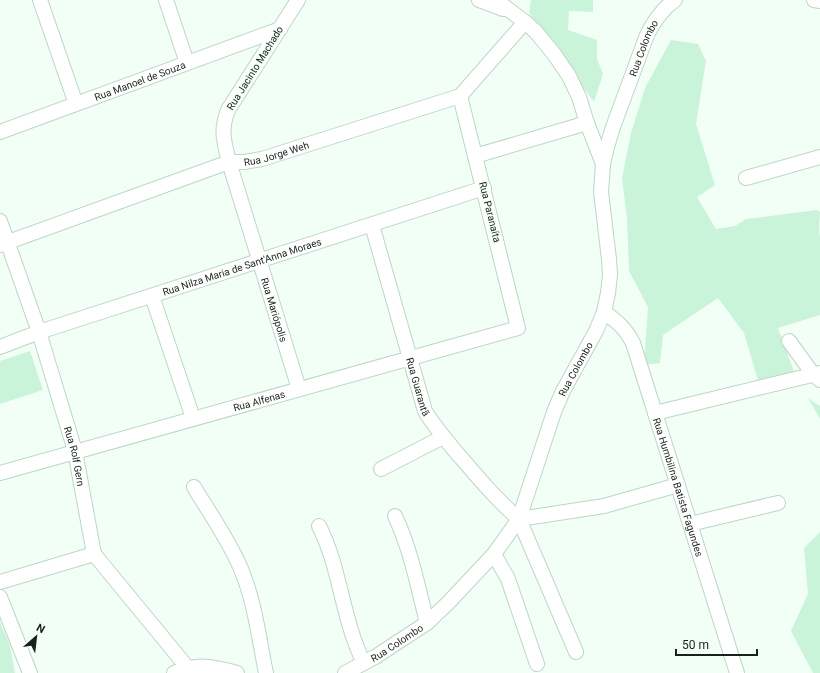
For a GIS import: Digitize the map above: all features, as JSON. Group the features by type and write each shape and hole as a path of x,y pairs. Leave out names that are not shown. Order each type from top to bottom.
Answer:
{"street":[{"path":"40,0 76,104"},
{"path":"166,0 187,63"},
{"name":"Rua Jacinto Machado","path":"228,162 222,133 223,122 228,110 298,0"},
{"path":"480,0 512,13"},
{"path":"496,0 536,32 554,54 579,97 587,123 603,164"},
{"name":"Rua Colombo","path":"345,673 364,663 427,623 494,554 519,519 554,412 563,391 596,331 604,312 610,275 601,192 603,164 613,127 647,35 662,10 675,0"},
{"path":"814,0 820,1"},
{"path":"460,96 525,22"},
{"name":"Rua Manoel de Souza","path":"0,132 280,29"},
{"name":"Rua Paranaíta","path":"460,96 518,328"},
{"name":"Rua Jorge Weh","path":"4,244 228,162 244,162 262,158 460,96"},
{"path":"475,156 587,123"},
{"path":"746,178 820,157"},
{"name":"Rua Mariópolis","path":"228,162 300,389"},
{"name":"Rua Nilza Maria de Sant'Anna Moraes","path":"0,347 39,332 484,188"},
{"name":"Rua Rolf Gern","path":"0,221 4,244 39,332 75,451 94,554 181,670"},
{"name":"Rua Guarantã","path":"372,225 425,411 443,437 490,491 519,519"},
{"path":"152,296 193,418"},
{"name":"Rua Humbilina Batista Fagundes","path":"604,312 618,322 630,337 737,673"},
{"name":"Rua Alfenas","path":"0,473 518,328"},
{"path":"655,413 818,376 789,341"},
{"path":"381,469 443,437"},
{"path":"576,652 519,519 604,506 678,485"},
{"path":"194,487 232,550 241,569 248,589 266,673"},
{"path":"690,524 778,503"},
{"path":"395,516 404,534 427,623"},
{"path":"319,526 328,544 355,642 364,663"},
{"path":"0,582 94,554"},
{"path":"494,554 508,579 537,664"},
{"path":"0,597 30,673"},
{"path":"181,670 206,666 237,673"}],"green space":[{"path":"531,0 593,0 593,12 569,11 568,30 597,40 597,59 603,74 594,102 529,13"},
{"path":"671,40 698,44 706,61 696,124 715,185 697,197 716,229 735,226 746,219 817,210 820,212 820,315 778,328 795,374 759,384 744,333 718,298 663,335 660,363 644,365 648,307 629,271 627,219 622,178 631,133 645,88"},
{"path":"30,351 43,390 0,404 0,361"},
{"path":"808,398 820,406 820,419"},
{"path":"820,532 820,673 813,673 791,631 808,594 804,548"},
{"path":"0,622 10,645 15,673 0,673"}]}
